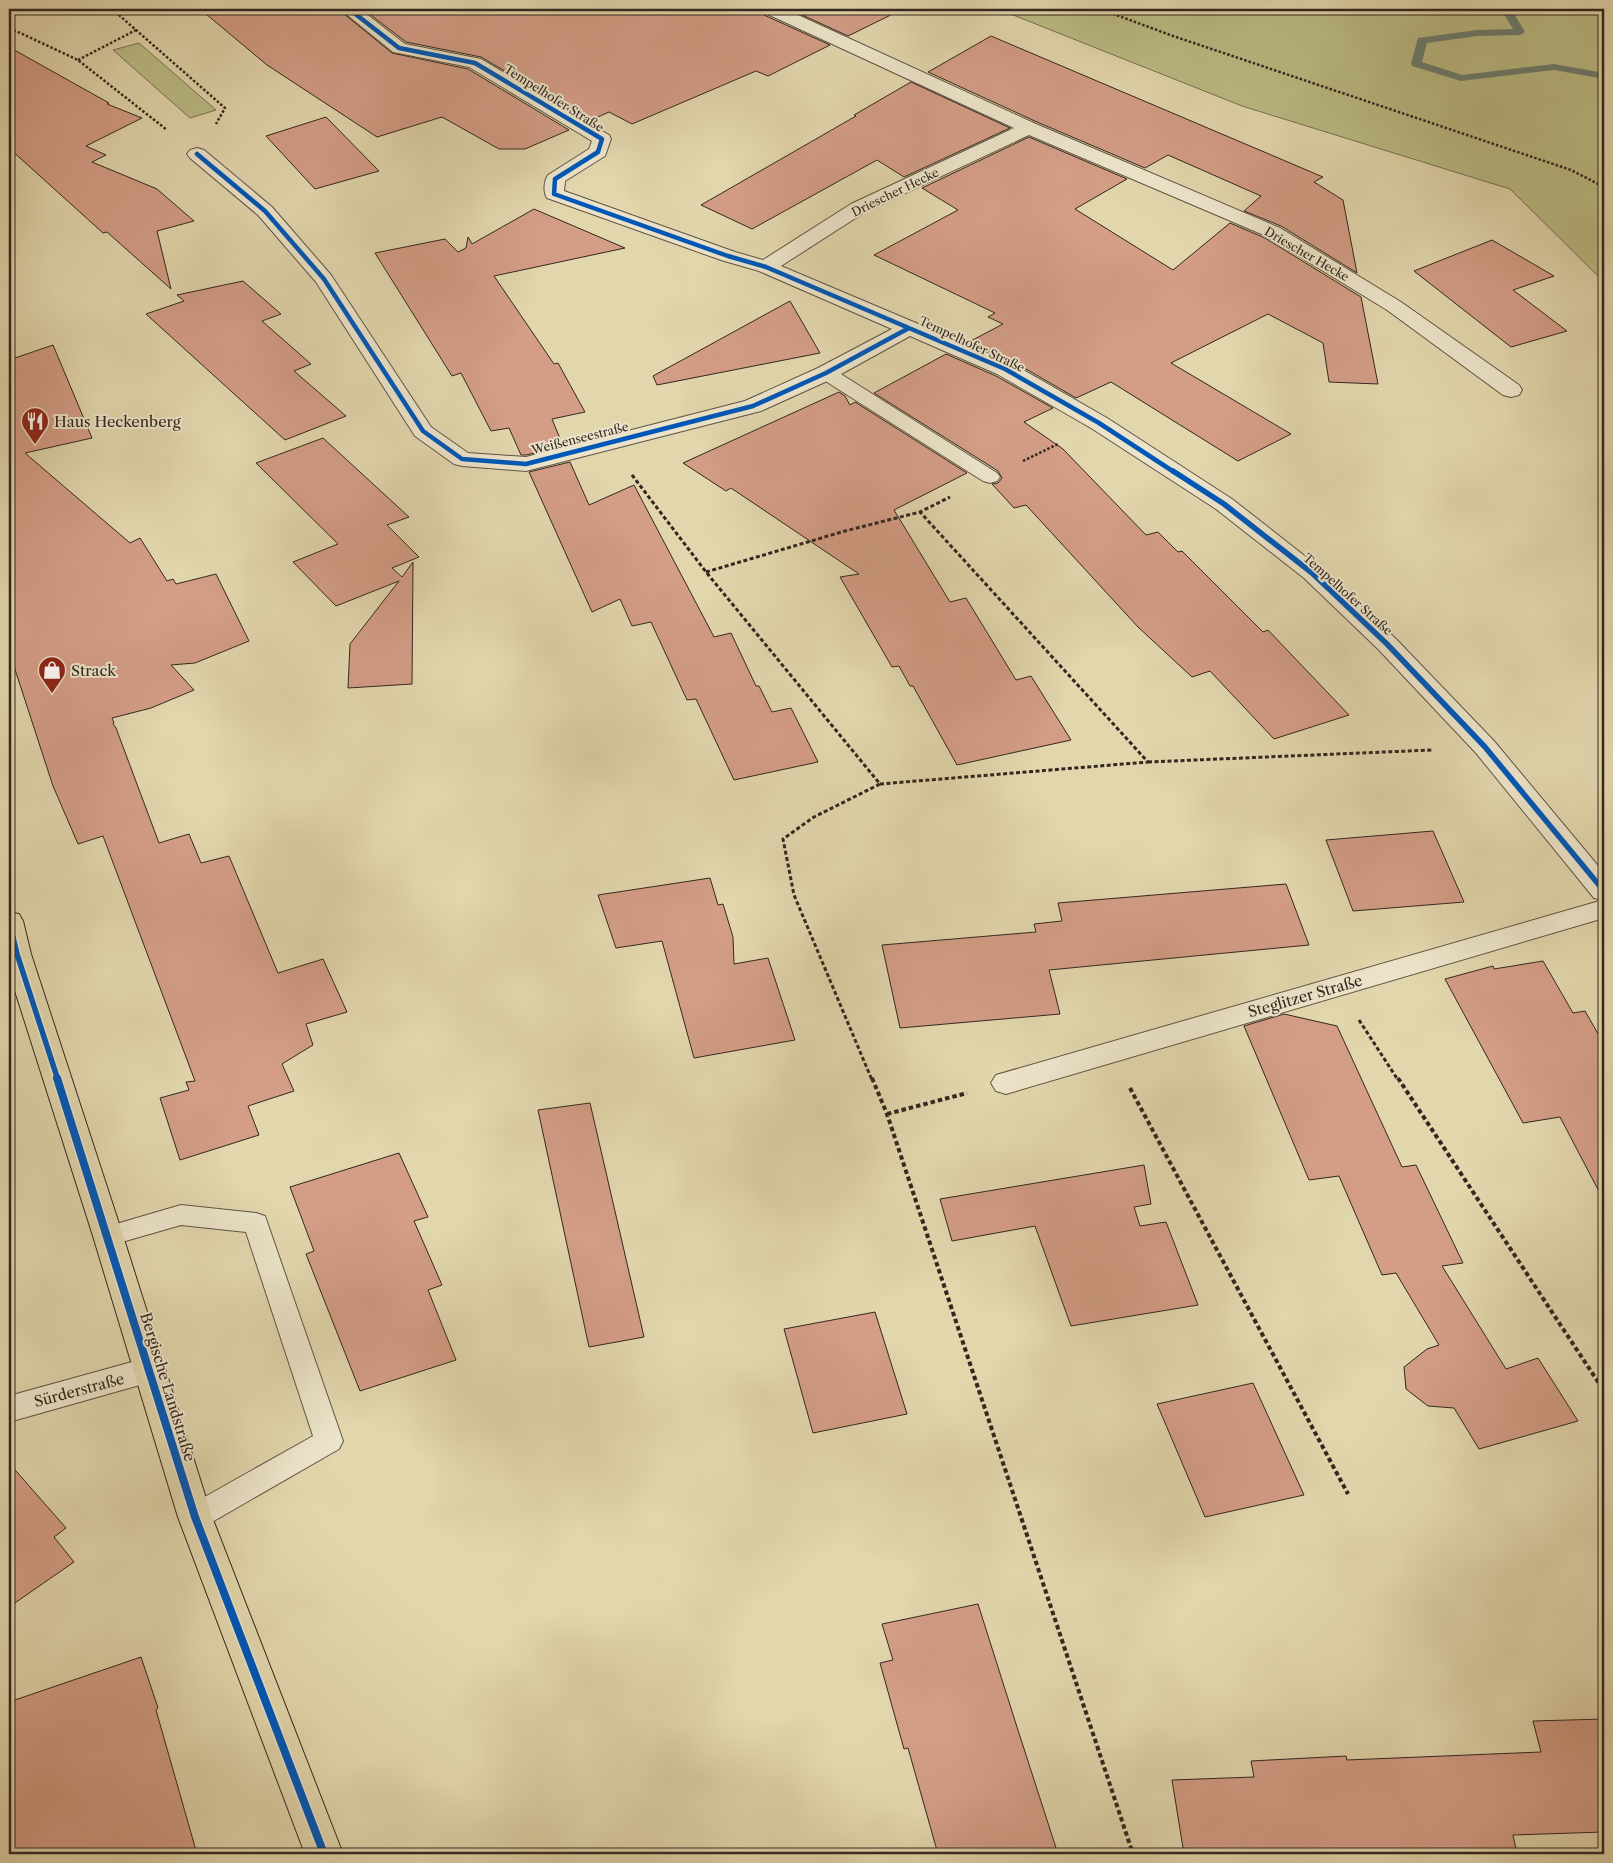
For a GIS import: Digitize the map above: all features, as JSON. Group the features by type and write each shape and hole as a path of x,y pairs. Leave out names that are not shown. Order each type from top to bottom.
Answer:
{"main road":[{"name":"Bergische Landstraße","path":"9,921 17,954 108,1236 195,1517 324,1854"}],"street":[{"name":"Tempelhofer Straße","path":"349,9 399,48 475,63 602,139 598,152 555,179 554,194 728,256 766,267 1005,369 1099,423 1224,504 1312,573 1386,644 1485,747 1604,891"},
{"name":"Driescher Hecke","path":"771,9 1030,128 1273,232 1394,306 1511,390"},
{"name":"Driescher Hecke","path":"766,267 858,208 1030,128"},
{"name":"Weißenseestraße","path":"197,154 265,212 324,279 423,431 462,459 526,464 753,406 826,373 909,328"},
{"name":"Steglitzer Straße","path":"1006,1083 1604,909"},
{"name":"Sürderstraße","path":"9,1409 150,1370"}],"lane":[{"path":"826,373 990,477"},
{"path":"108,1236 180,1215 256,1223 329,1441 195,1517"}],"path":[{"path":"9,30 16,31 78,60 197,154 225,108 112,9"},
{"path":"1100,9 1173,36 1571,170 1604,187"},
{"path":"78,60 136,30"},
{"path":"706,572 845,531 920,512 1099,423"},
{"path":"607,443 706,572 880,784"},
{"path":"920,512 1148,762"},
{"path":"1133,1854 887,1114 794,895 783,839 814,817 880,784 1148,762 1485,747"},
{"path":"1337,987 1604,1391"},
{"path":"1110,1053 1185,1188 1348,1494"},
{"path":"887,1114 1006,1083"}],"green space":[{"path":"998,9 1604,9 1604,282 1510,189 1242,106"},
{"path":"139,43 216,110 190,118 113,50"}],"building":[{"path":"200,9 338,9 392,53 468,69 569,130 525,149 499,149 442,117 377,137 267,65"},
{"path":"363,9 760,9 764,15 830,45 768,76 756,71 632,124 609,112 589,121 481,57 406,42"},
{"path":"789,9 903,9 848,36"},
{"path":"991,36 1323,177 1314,182 1343,200 1357,273 1281,226 1244,211 1261,196 1168,155 1145,168 1037,122 928,72"},
{"path":"9,47 109,103 107,104 142,118 86,146 106,155 92,162 157,189 194,221 157,231 171,289 107,232 103,233 9,148"},
{"path":"911,82 1010,128 904,177 877,160 752,229 701,205 856,116 854,115"},
{"path":"326,117 379,171 315,189 266,136"},
{"path":"1029,137 1127,179 1075,209 1173,270 1230,223 1265,238 1361,297 1378,384 1329,382 1323,343 1268,314 1171,363 1291,434 1238,461 1111,382 1076,398 1014,362 967,343 1003,324 988,317 995,313 874,255 958,210 922,188"},
{"path":"534,209 625,248 494,276 554,364 558,363 585,412 552,419 563,446 521,455 509,428 491,431 461,373 452,376 375,253 445,239 458,252 466,248 468,237 472,244"},
{"path":"1492,240 1554,276 1513,290 1567,331 1511,347 1414,271"},
{"path":"243,281 281,314 262,321 311,364 294,371 346,416 285,440 146,314 184,301 177,295"},
{"path":"790,301 820,353 657,385 653,376"},
{"path":"53,345 92,438 25,453 130,543 140,538 167,581 173,579 176,584 216,574 249,641 195,663 171,665 194,690 151,708 112,718 159,843 189,834 201,863 229,856 278,973 323,959 347,1012 306,1024 313,1045 282,1064 294,1091 248,1106 259,1135 180,1160 160,1098 189,1090 186,1082 195,1081 103,836 78,844 53,786 9,651 9,360"},
{"path":"946,354 996,376 1053,408 1024,422 1063,449 1146,535 1158,532 1178,552 1182,551 1263,632 1268,630 1349,715 1274,739 1210,671 1192,677 1138,627 1026,505 1014,508 992,484 998,483 1002,478 998,471 874,393"},
{"path":"839,392 845,396 850,405 855,402 967,473 894,510 950,602 966,598 1016,680 1031,676 1071,740 957,765 913,686 910,686 899,666 892,667 840,577 859,574 731,488 726,491 683,463"},
{"path":"323,438 409,517 387,525 419,557 392,568 402,577 413,562 412,684 348,688 350,644 399,581 336,606 293,562 338,544 256,463"},
{"path":"570,462 589,505 634,485 714,637 731,633 756,686 759,686 772,712 791,708 818,762 734,780 696,699 687,700 651,622 632,626 620,599 592,612 529,472"},
{"path":"1433,831 1464,902 1353,911 1326,840"},
{"path":"710,878 718,905 723,904 733,937 734,964 768,958 795,1040 694,1058 662,941 616,948 598,895"},
{"path":"1286,884 1309,945 1049,970 1060,1014 900,1028 882,945 1036,932 1034,924 1062,921 1058,903"},
{"path":"1543,961 1573,1013 1585,1011 1604,1044 1604,1201 1560,1117 1523,1123 1445,979 1493,966 1494,969"},
{"path":"1284,1014 1337,1026 1402,1167 1416,1165 1463,1263 1442,1266 1506,1369 1538,1358 1578,1421 1479,1449 1454,1408 1428,1406 1406,1389 1404,1367 1427,1349 1439,1345 1396,1273 1382,1275 1339,1176 1309,1180 1244,1026"},
{"path":"590,1103 644,1337 589,1347 538,1110"},
{"path":"399,1153 428,1217 414,1221 442,1285 428,1290 456,1360 360,1391 306,1254 314,1251 290,1187"},
{"path":"1144,1165 1151,1204 1134,1207 1140,1226 1166,1222 1198,1305 1071,1326 1035,1226 952,1241 940,1199"},
{"path":"875,1312 907,1414 813,1433 784,1329"},
{"path":"1253,1383 1304,1495 1205,1517 1157,1404"},
{"path":"9,1463 66,1528 54,1537 74,1562 9,1607"},
{"path":"978,1604 1058,1854 938,1854 908,1748 904,1749 880,1663 893,1660 882,1624"},
{"path":"141,1657 158,1708 156,1710 197,1854 9,1854 9,1702"},
{"path":"1604,1719 1604,1832 1513,1835 1517,1854 1184,1854 1172,1780 1254,1777 1251,1761 1346,1756 1347,1760 1541,1752 1533,1721"}],"waterway":[{"path":"1493,9 1509,14 1520,32 1477,33 1422,40 1416,64 1461,78 1554,67 1604,76"}],"cycle path":[{"path":"349,9 399,48 475,63 602,139 598,152 555,179 554,194 728,256 766,267 1005,369 1099,423 1224,504 1312,573 1387,644 1485,747 1604,891"},
{"path":"197,154 265,211 324,279 423,431 462,459 526,464 753,406 826,373 909,328"},
{"path":"9,921 17,954 108,1236 195,1517 324,1854"}],"place":[{"name":"Haus Heckenberg","path":"35,445"},
{"name":"Strack","path":"52,694"}]}
